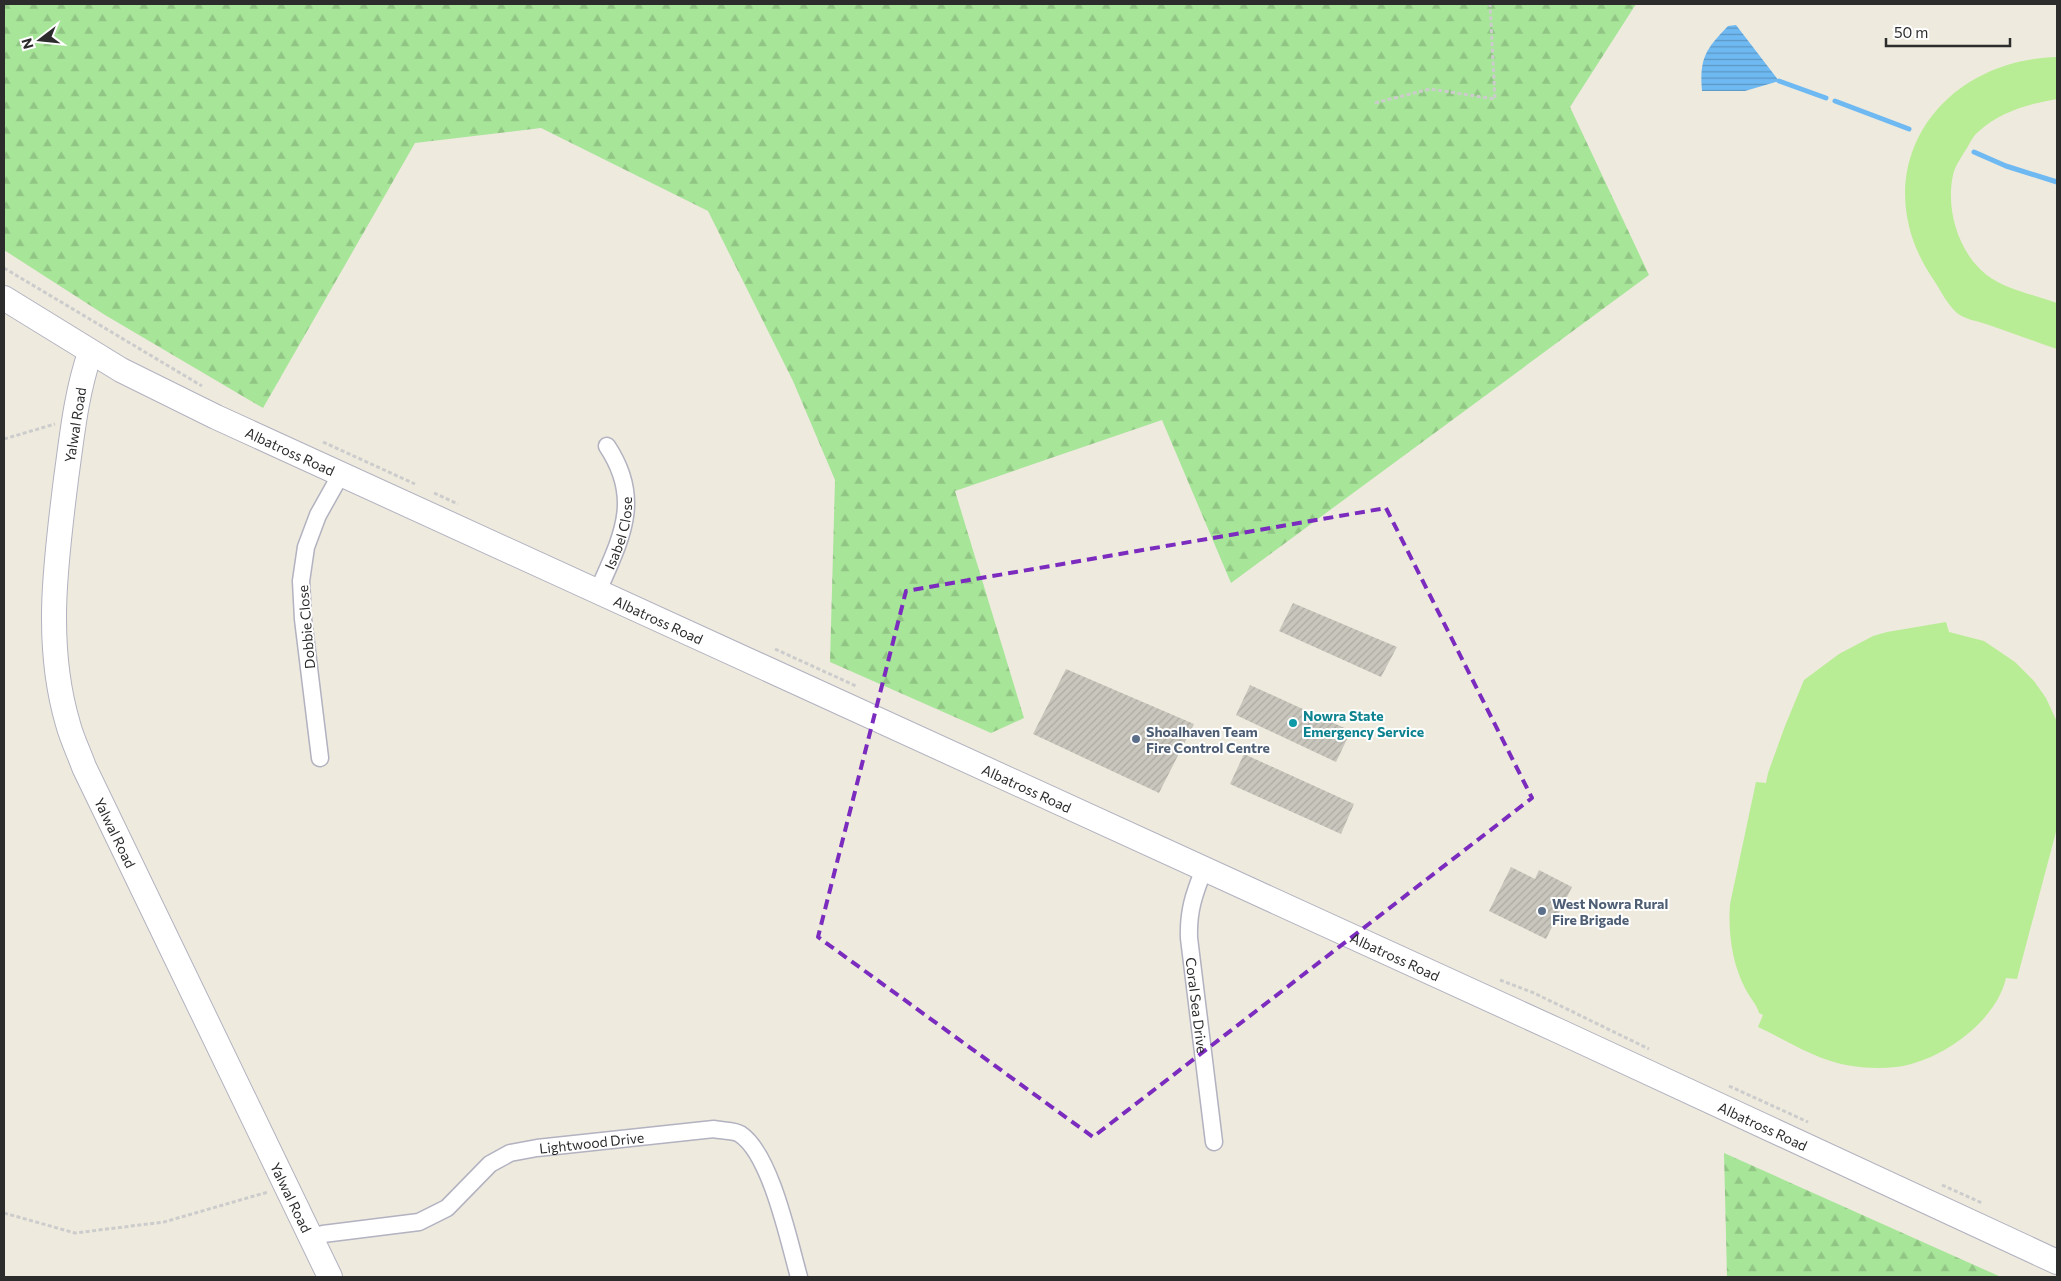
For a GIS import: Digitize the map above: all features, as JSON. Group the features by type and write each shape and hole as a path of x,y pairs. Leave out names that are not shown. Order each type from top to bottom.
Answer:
{"main road":[{"name":"Albatross Road","path":"4,298 121,370 208,413 2057,1262"},
{"name":"Yalwal Road","path":"90,352 83,374 74,418 55,567 56,656 68,724 84,767 330,1277"}],"street":[{"name":"Isabel Close","path":"598,591 622,531 626,514 626,498 620,471 616,459 607,446"},
{"name":"Dobbie Close","path":"320,758 303,619 302,581 306,547 318,515 340,474"},
{"name":"Coral Sea Drive","path":"1204,869 1192,898 1188,917 1214,1142"},
{"name":"Lightwood Drive","path":"310,1238 323,1234 419,1222 448,1208 490,1164 510,1153 537,1148 714,1130 739,1133 755,1150 769,1176 799,1277"}],"path":[{"path":"1375,103 1430,89 1496,99 1490,4"},
{"path":"4,268 100,326"},
{"path":"4,439 74,418"},
{"path":"4,1213 75,1233 164,1222 286,1187"}],"highlighted area":[{"path":"1386,508 1532,798 1093,1137 818,937 906,591"}],"green space":[{"path":"4,4 1636,4 1570,107 1649,275 1231,583 1162,420 955,491 1024,718 991,733 830,662 835,480 793,381 708,211 541,128 415,143 263,408 105,315 4,250"},
{"path":"2057,57 2057,99 2025,106 2005,114 1976,134 1954,172 1951,201 1955,226 1960,239 1973,261 1981,270 1989,277 2007,286 2057,303 2057,349 1957,313 1933,279 1913,239 1905,200 1909,163 1923,130 1945,101 1976,78 2014,63"},
{"path":"1946,622 1949,632 1984,641 2015,662 2034,681 2046,698 2057,722 2057,828 2017,979 2006,978 1991,1010 1964,1037 1948,1048 1913,1064 1883,1068 1846,1065 1812,1054 1758,1027 1763,1015 1759,1013 1737,970 1730,937 1730,904 1756,782 1766,783 1785,726 1804,680 1839,654 1873,636"},
{"path":"1724,1153 2001,1277 1727,1277"}],"water":[{"path":"1736,25 1779,81 1745,91 1702,91 1703,62 1709,48 1728,26"}],"building":[{"path":"1293,603 1397,647 1381,677 1279,631"},
{"path":"1066,669 1194,724 1159,793 1033,734"},
{"name":"Nowra State Emergency Service","path":"1250,685 1351,731 1336,762 1236,715"},
{"path":"1244,754 1354,804 1341,834 1230,784"},
{"path":"1511,867 1535,879 1539,870 1572,887 1546,939 1489,911"}],"waterway":[{"path":"1779,81 1826,98"},
{"path":"1835,101 1909,129"},
{"path":"1974,152 2006,166 2057,182"}],"place":[{"name":"Nowra State Emergency Service","path":"1293,723"},
{"name":"Shoalhaven Team Fire Control Centre","path":"1136,739"},
{"name":"West Nowra Rural Fire Brigade","path":"1542,911"}]}
